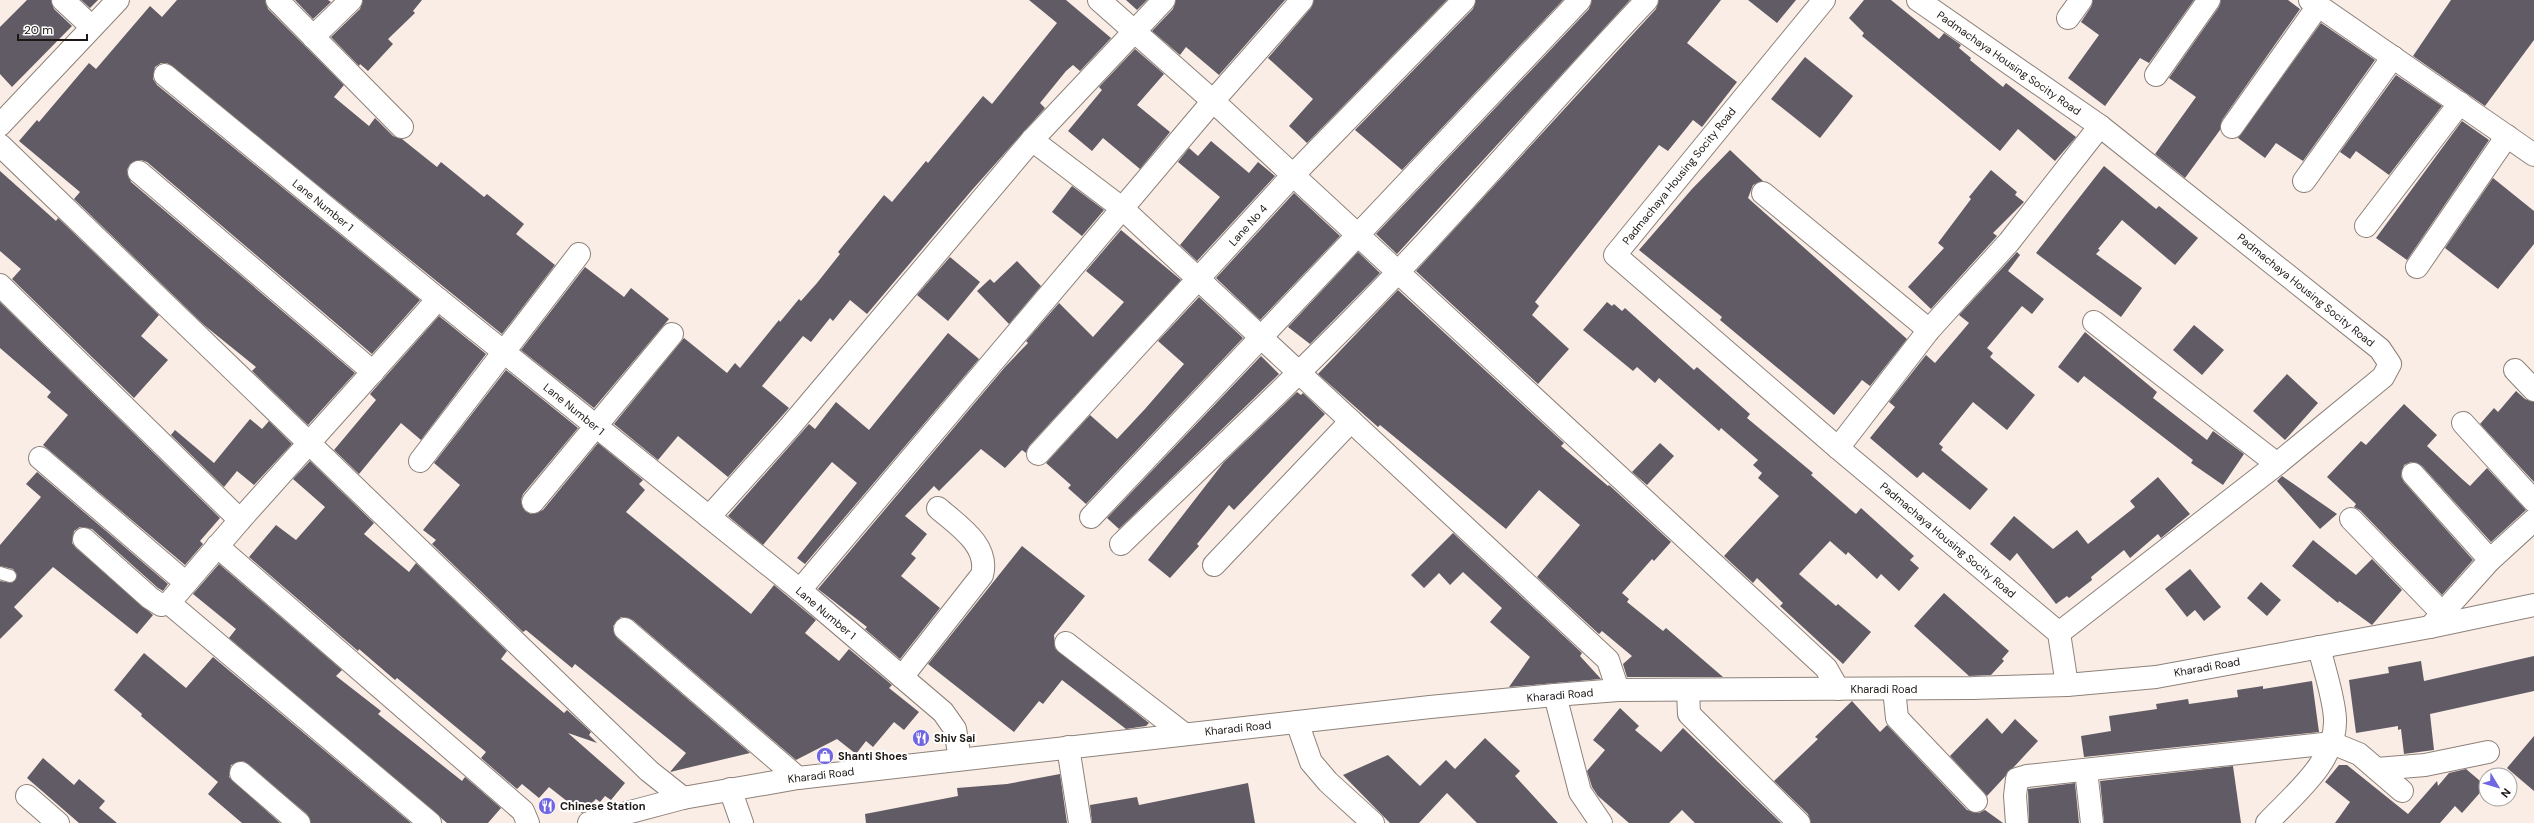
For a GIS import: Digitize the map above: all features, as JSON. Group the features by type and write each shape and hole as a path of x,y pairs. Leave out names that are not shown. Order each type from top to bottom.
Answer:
{"street":[{"path":"63,0 92,27"},
{"path":"0,125 118,0"},
{"path":"277,0 402,127"},
{"path":"313,37 350,0"},
{"path":"1099,0 1213,101 1826,668 1838,689"},
{"path":"709,518 788,429 1032,140 1135,33 1164,0"},
{"path":"800,590 1213,101 1302,0"},
{"name":"Lane No 4","path":"1038,454 1199,280 1293,175 1464,0"},
{"path":"1091,517 1357,234 1580,0"},
{"path":"1121,544 1299,372 1399,272 1579,72 1647,0"},
{"name":"Padmachaya Housing Socity Road","path":"1824,0 1615,254 1838,448 2059,633 2278,464 2383,377 2390,364 2380,349 2100,126 1918,0"},
{"path":"2068,18 2082,0"},
{"path":"2156,75 2209,0"},
{"path":"2232,127 2314,3 2534,155"},
{"path":"2304,181 2393,57"},
{"name":"Lane Number 1","path":"165,75 438,300 800,590 943,712 955,729 960,759"},
{"path":"2366,226 2460,103"},
{"path":"1838,448 1930,330 2009,242 2100,126"},
{"path":"2417,267 2507,136"},
{"path":"1032,140 1123,209 1608,660 1618,690"},
{"path":"0,145 649,771 682,798"},
{"path":"139,172 373,372"},
{"path":"1763,193 1930,330"},
{"path":"420,461 578,254"},
{"path":"0,285 240,520"},
{"path":"84,539 150,598 161,605 169,603 240,520 438,300"},
{"path":"2094,322 2278,464"},
{"path":"533,502 672,334"},
{"path":"2516,370 2534,390"},
{"path":"1214,565 1350,421"},
{"path":"2463,423 2534,500"},
{"path":"40,458 186,583"},
{"path":"2413,474 2490,560"},
{"path":"902,677 982,575 985,564 976,542 938,508"},
{"path":"2351,519 2436,620 2490,560 2534,520"},
{"path":"217,546 523,811 528,823"},
{"path":"169,603 430,823"},
{"name":"Kharadi Road","path":"589,823 682,798 798,778 1184,734 1555,695 1618,690 1894,689 2067,685 2156,677 2319,648 2436,620 2534,605"},
{"path":"625,629 798,778"},
{"path":"2059,633 2067,685"},
{"path":"1066,643 1184,734"},
{"path":"2267,823 2320,765 2332,744 2335,719 2319,648"},
{"path":"1894,689 1897,718 1976,801"},
{"path":"1688,690 1689,714 1799,823"},
{"path":"1555,695 1580,792 1601,823"},
{"path":"1297,722 1311,762 1328,782 1373,823"},
{"path":"2017,823 2015,796 2017,779 2027,776 2332,744 2359,754 2402,791"},
{"path":"1068,747 1080,823"},
{"path":"2376,769 2425,765 2488,752"},
{"path":"2086,770 2092,823"},
{"path":"241,773 299,823"},
{"path":"730,789 742,823"},
{"path":"27,796 58,823"}],"building":[{"path":"27,0 51,0 54,9 72,26 12,87 0,74 0,27"},
{"path":"81,0 98,0 90,8"},
{"path":"177,0 265,0 268,9 344,85 334,97 369,126 375,118 393,136 402,139 437,167 441,162 484,197 487,194 524,224 516,234 555,265 502,334 167,63 161,63 155,67 153,79 157,85 420,300 372,354 147,162 141,160 130,164 127,170 131,182 355,373 308,425 252,371 256,367 204,325 74,199 80,192 19,141 37,120 39,122 89,63 96,69 150,6 162,17"},
{"path":"295,0 328,0 331,2 313,19"},
{"path":"363,0 422,0 413,11 415,13 388,39 393,44 368,71 360,64 359,66 331,37 360,9"},
{"path":"1029,0 1066,0 1111,38 1080,71 1073,65 1066,71 1040,103 1045,108 972,190 867,314 850,300 833,321 830,318 811,342 803,336 762,386 789,408 728,477 678,436 658,460 614,424 684,338 727,373 735,363 740,368 779,320 780,322 799,299 801,301 817,283 840,254 838,252 884,195 892,202 926,161 928,163 983,96 992,104 1057,23"},
{"path":"1126,0 1147,0 1137,10"},
{"path":"1176,0 1285,0 1219,75 1186,47 1180,55 1152,31 1173,9"},
{"path":"1314,0 1447,0 1307,143 1289,126 1313,99 1268,58 1311,8"},
{"path":"1476,0 1563,0 1402,170 1355,130 1473,9"},
{"path":"1592,0 1630,0 1397,254 1376,234 1589,9"},
{"path":"1659,0 1721,0 1687,43 1737,82 1702,127 1693,120 1668,151 1659,145 1535,302 1539,306 1532,315 1569,349 1538,384 1416,271 1656,9"},
{"path":"1748,0 1796,0 1777,23"},
{"path":"1864,0 1891,0 1939,39 1944,33 1961,45 1959,48 1971,58 1970,60 2003,87 2006,83 2076,137 2055,161 2018,129 2000,151 1862,36 1864,33 1849,18"},
{"path":"2093,0 2194,0 2149,63 2140,58 2105,106 2068,78 2099,35 2081,22 2091,7"},
{"path":"2221,0 2288,0 2300,9 2222,120 2220,130 2185,178 2155,154 2196,97 2169,78 2219,7"},
{"path":"2451,0 2534,0 2534,40 2485,106 2413,56"},
{"path":"2321,23 2375,60 2303,161 2276,143 2265,158 2238,138"},
{"path":"1135,49 1164,74 1137,105 1170,132 1140,169 1103,138 1092,151 1068,131 1102,90 1099,87"},
{"path":"1805,57 1853,96 1820,138 1771,99"},
{"path":"2396,75 2442,106 2389,175 2356,151 2350,159 2340,152"},
{"path":"2462,121 2489,140 2407,260 2376,238"},
{"path":"1211,141 1249,173 1258,162 1275,176 1197,261 1180,245 1220,197 1178,162 1189,148 1198,156"},
{"path":"1730,150 1763,181 1753,185 1748,198 1907,339 1870,386 1862,380 1834,415 1720,320 1722,317 1639,250 1692,189"},
{"path":"2104,166 2156,209 2159,206 2198,238 2175,265 2122,220 2098,249 2100,250 2096,254 2142,288 2121,317 2036,253"},
{"path":"1991,170 2017,192 2015,195 2024,202 1993,233 1997,236 1931,309 1908,287 1944,248 1938,243 1971,199 1969,197"},
{"path":"0,171 56,221 58,218 159,315 141,336 168,360 134,398 12,279 21,269 0,251"},
{"path":"2493,178 2534,211 2534,244 2498,289 2445,248"},
{"path":"1072,186 1104,210 1082,236 1052,212"},
{"path":"1294,193 1340,236 1260,320 1216,278"},
{"path":"1121,230 1181,280 1029,446 1026,453 1022,450 1005,468 981,449 939,491 934,486 905,516 927,534 911,554 916,558 901,576 940,608 900,659 865,629 867,627 818,589 1005,367 1028,343 1026,341 1059,303 1093,337 1124,302 1086,271"},
{"path":"1358,252 1380,273 1310,344 1288,327"},
{"path":"2017,252 2020,255 2008,271 2044,299 2032,314 2022,306 1987,348 1993,353 1990,357 2035,395 2007,430 1973,402 1939,444 1943,447 1941,450 1988,489 1970,510 1923,472 1917,478 1870,438 1895,407 1889,402 1926,355 1935,363 1969,323 1959,315"},
{"path":"950,257 980,282 948,321 917,295"},
{"path":"1017,261 1041,286 1009,324 977,291 990,279 994,283"},
{"path":"585,267 624,297 631,288 669,319 594,408 521,350"},
{"path":"1398,290 1564,443 1561,446 1608,486 1609,485 1671,542 1654,561 1652,559 1622,593 1629,599 1627,602 1663,631 1666,628 1723,677 1627,677 1623,664 1632,656 1602,631 1599,634 1537,577 1580,525 1539,490 1506,529 1380,425 1378,427 1318,374"},
{"path":"1199,297 1243,338 1086,504 1068,488 1071,485 1046,463 1090,415 1117,439 1145,409 1184,364 1158,341"},
{"path":"0,302 220,518 200,541 203,544 185,565 43,445 68,415 47,397 51,392 0,348"},
{"path":"1607,302 1612,306 1614,304 1622,311 1625,308 1694,370 1697,367 1750,414 1747,418 1813,473 1811,475 1851,510 1856,514 1861,508 1914,556 1910,560 1919,568 1899,591 1881,574 1877,579 1848,552 1846,555 1830,541 1799,574 1836,606 1838,604 1871,632 1843,664 1780,606 1783,603 1757,578 1753,583 1724,556 1779,496 1758,478 1762,473 1753,465 1758,460 1721,428 1719,431 1659,378 1655,383 1637,367 1633,371 1583,330"},
{"path":"439,316 486,354 421,440 401,423 359,474 334,450 376,400 370,394"},
{"path":"2194,325 2224,350 2202,375 2173,350"},
{"path":"2085,332 2157,392 2153,398 2207,440 2213,431 2244,454 2223,485 2191,463 2193,460 2084,376 2078,383 2058,367"},
{"path":"948,333 979,359 805,564 797,558 857,483 832,462 763,545 728,516 809,424 815,429 836,402 869,430"},
{"path":"1261,356 1279,374 1119,529 1107,518"},
{"path":"506,370 578,428 523,494 521,500 525,511 531,514 543,510 598,443 643,480 639,484 645,490 626,512 751,614 774,585 816,620 805,633 839,661 849,649 892,685 889,688 919,712 904,730 894,722 873,747 866,741 856,754 837,739 796,760 633,620 621,617 613,626 617,638 750,753 670,772 686,753 575,664 572,668 526,630 523,632 432,544 436,540 423,530 460,485 434,463"},
{"path":"2287,374 2318,403 2285,440 2253,411"},
{"path":"2516,391 2525,399 2534,402 2534,482 2480,424 2494,408 2498,412"},
{"path":"1297,392 1301,395 1303,393 1325,414 1234,510 1229,505 1197,544 1199,546 1170,578 1148,560 1224,462"},
{"path":"2404,404 2437,435 2427,446 2470,486 2487,468 2526,510 2491,542 2422,466 2411,462 2404,465 2401,476 2404,482 2473,560 2442,595 2360,510 2354,507 2356,504 2327,477 2361,441 2366,445"},
{"path":"250,419 262,429 269,421 292,444 254,485 237,471 224,487 171,435 175,430 214,463"},
{"path":"1660,443 1674,456 1647,485 1632,472"},
{"path":"310,461 374,523 364,534 409,572 416,563 507,651 501,659 564,713 567,710 591,732 589,735 597,743 568,733 625,783 611,800 605,796 600,802 596,799 582,813 549,787 539,798 522,784 517,789 481,758 486,752 397,678 395,680 359,649 358,651 249,557 276,525 296,540 325,507 293,479"},
{"path":"37,472 168,584 163,591 158,588 92,529 80,527 74,531 72,543 76,548 153,615 137,634 53,567 14,607 23,616 0,639 0,581 12,583 17,575 13,569 0,566 0,545 41,497 26,484"},
{"path":"2282,476 2337,514 2320,529 2277,481"},
{"path":"2158,477 2190,514 2161,538 2158,534 2130,558 2124,550 2091,577 2092,580 2069,598 2067,596 2056,604 2017,553 2010,561 1990,544 2014,516 2053,549 2077,530 2088,544 2135,507 2130,501"},
{"path":"1453,533 1582,653 1580,656 1601,679 1509,687 1530,657 1490,622 1502,608 1463,572 1450,585 1439,573 1424,588 1411,575"},
{"path":"2313,540 2356,575 2372,559 2402,590 2372,625 2339,601 2338,603 2292,566"},
{"path":"1022,546 1085,596 1054,635 1055,648 1149,723 1146,726 1126,729 1062,680 1043,704 1039,701 1014,732 928,664"},
{"path":"219,564 342,670 336,676 381,711 378,714 462,781 465,777 501,808 488,823 447,823 229,638 236,629 193,594"},
{"path":"2190,569 2221,607 2204,621 2195,610 2187,617 2165,589"},
{"path":"2261,582 2281,600 2267,616 2247,598"},
{"path":"1944,593 2009,651 2002,659 2004,661 1991,675 1969,676 1914,626"},
{"path":"144,653 186,688 213,657 411,823 311,823 307,814 243,761 231,765 229,777 280,823 242,823 208,794 218,782 141,716 142,714 114,690"},
{"path":"2534,656 2534,691 2430,714 2434,750 2404,754 2401,729 2398,730 2398,726 2356,733 2349,680 2389,673 2388,667 2421,661 2424,681"},
{"path":"2312,681 2319,732 2084,757 2081,736 2111,731 2109,716 2157,709 2156,704 2188,699 2189,704 2238,697 2237,690 2263,686 2263,689"},
{"path":"1852,701 1880,732 1887,725 1967,810 1979,813 1985,810 2003,823 1811,823 1808,814 1774,781 1818,739 1815,737"},
{"path":"1620,708 1639,726 1635,730 1661,752 1683,728 1781,823 1695,823 1682,810 1669,823 1629,823 1598,796 1592,787 1587,771 1605,750 1593,740"},
{"path":"1987,718 2002,734 2015,719 2038,741 1987,796 1950,756"},
{"path":"2534,736 2534,791 2518,777 2518,767 2508,767"},
{"path":"1485,738 1520,771 1515,776 1558,823 1477,823 1447,793 1419,823 1390,823 1343,775 1388,755 1420,786 1446,760 1455,769"},
{"path":"43,758 74,785 79,779 105,801 99,808 117,823 79,823 27,778"},
{"path":"2339,765 2347,765 2408,814 2437,781 2438,786 2449,773 2466,769 2478,779 2478,795 2462,813 2455,806 2440,823 2335,823 2350,802 2325,782"},
{"path":"2233,766 2241,823 2104,823 2100,781"},
{"path":"1060,774 1067,823 866,823 865,814 958,796 957,788 1007,784"},
{"path":"1248,783 1255,823 1092,823 1090,805 1137,797 1139,805"},
{"path":"2075,783 2079,823 2029,823 2028,789"}],"place":[{"name":"Shiv Sai","path":"921,738"},
{"name":"Shanti Shoes","path":"825,756"},
{"name":"Chinese Station","path":"547,806"}]}
